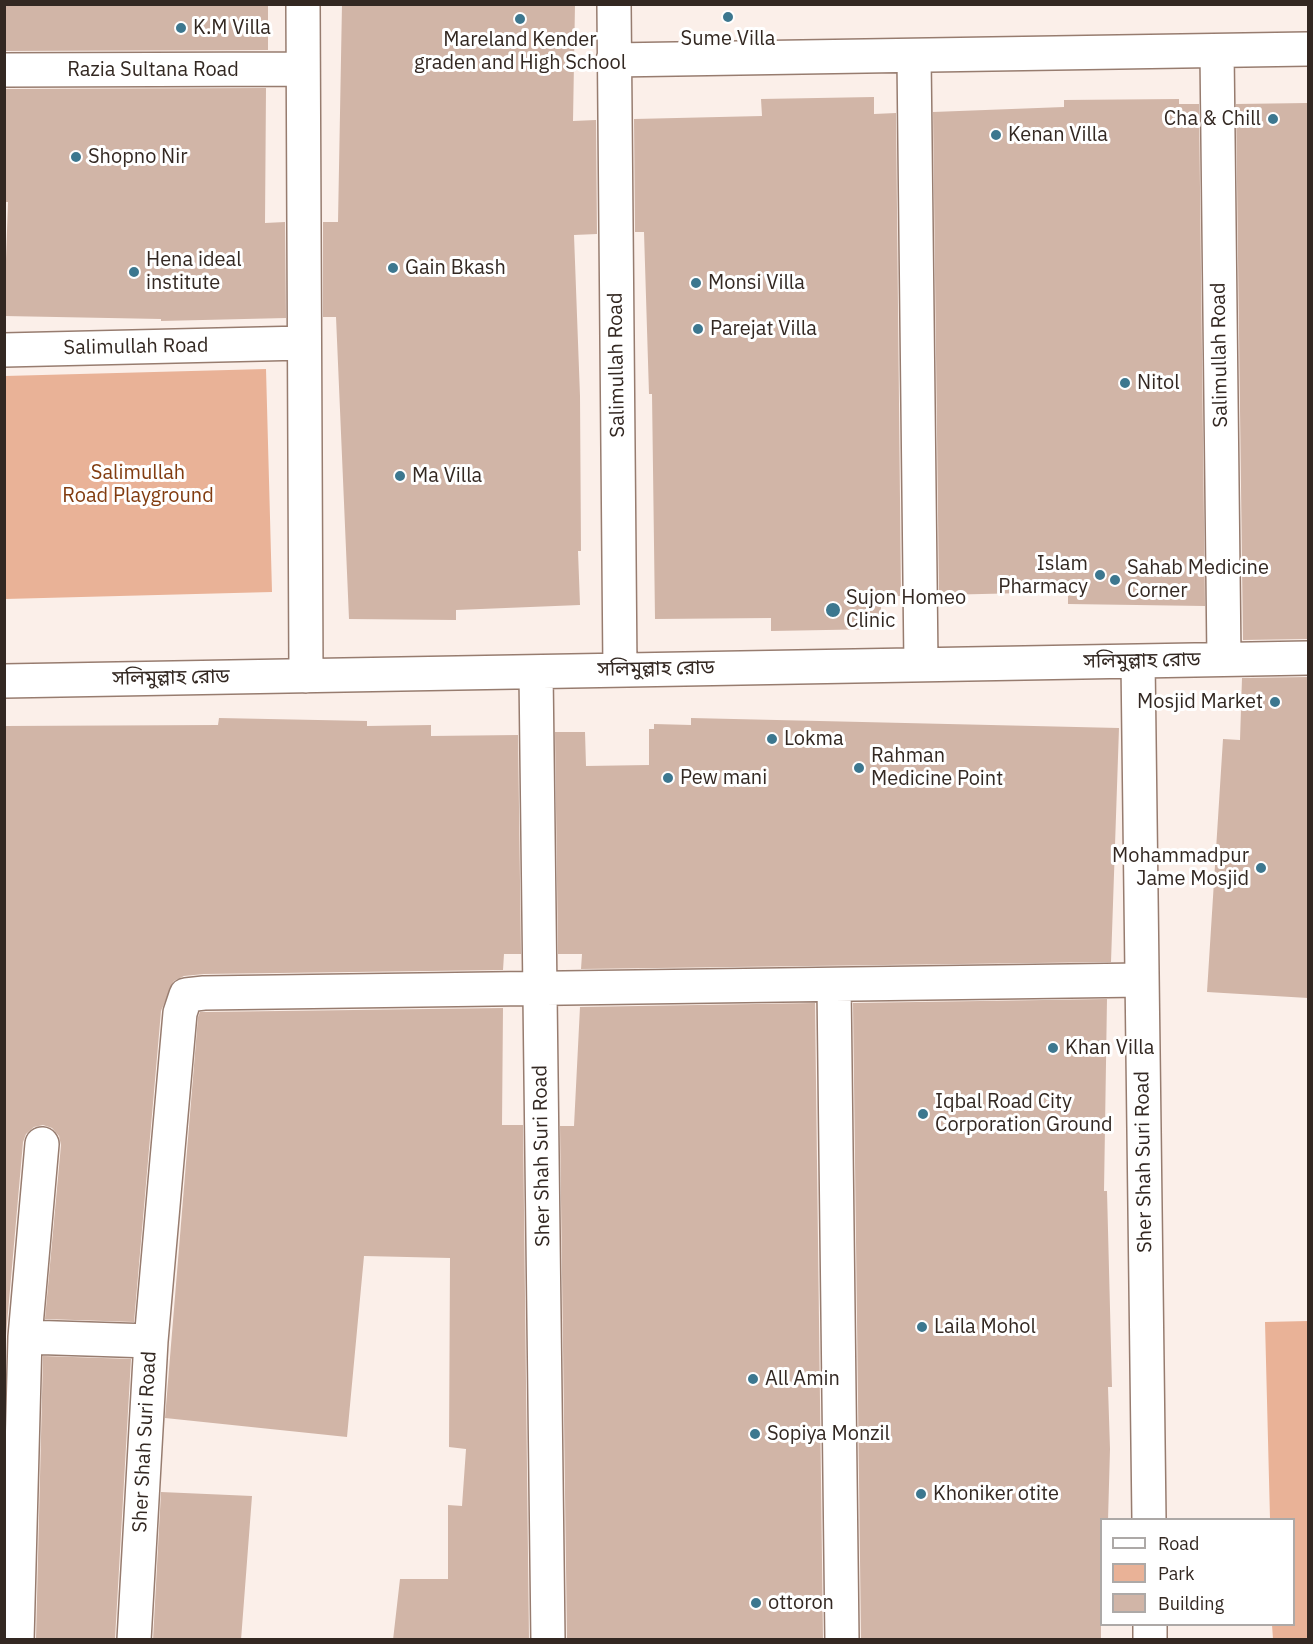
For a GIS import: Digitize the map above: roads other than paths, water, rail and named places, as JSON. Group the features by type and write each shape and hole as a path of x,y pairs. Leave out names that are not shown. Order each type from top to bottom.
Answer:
{"street":[{"path":"303,4 306,676"},
{"name":"Salimullah Road","path":"614,4 620,670"},
{"path":"613,60 1308,49"},
{"name":"Salimullah Road","path":"1217,51 1224,660"},
{"path":"914,56 921,665"},
{"name":"Razia Sultana Road","path":"4,70 302,69"},
{"name":"Salimullah Road","path":"4,350 304,343"},
{"name":"সলিমুল্লাহ রোড","path":"4,681 1308,658"},
{"name":"Sher Shah Suri Road","path":"1138,661 1149,1518"},
{"name":"Sher Shah Suri Road","path":"536,672 548,1640"},
{"path":"540,989 1142,980"},
{"path":"834,985 842,1640"},
{"name":"Sher Shah Suri Road","path":"134,1640 151,1341 180,1013 186,995 540,989"},
{"path":"17,1640 25,1337 42,1144"},
{"path":"25,1337 151,1341"}],"place":[{"name":"Sume Villa","path":"728,17"},
{"name":"Mareland Kender graden and High School","path":"520,19"},
{"name":"K.M Villa","path":"181,28"},
{"name":"Cha & Chill","path":"1273,119"},
{"name":"Kenan Villa","path":"996,135"},
{"name":"Shopno Nir","path":"76,157"},
{"name":"Gain Bkash","path":"393,268"},
{"name":"Hena ideal institute","path":"134,272"},
{"name":"Monsi Villa","path":"696,283"},
{"name":"Parejat Villa","path":"698,329"},
{"name":"Nitol","path":"1125,383"},
{"name":"Ma Villa","path":"400,476"},
{"name":"Islam Pharmacy","path":"1100,575"},
{"name":"Sahab Medicine Corner","path":"1115,580"},
{"name":"Sujon Homeo Clinic","path":"833,610"},
{"name":"Mosjid Market","path":"1275,702"},
{"name":"Lokma","path":"772,739"},
{"name":"Rahman Medicine Point","path":"859,768"},
{"name":"Pew mani","path":"668,778"},
{"name":"Mohammadpur Jame Mosjid","path":"1261,868"},
{"name":"Khan Villa","path":"1053,1048"},
{"name":"Iqbal Road City Corporation Ground","path":"923,1114"},
{"name":"Laila Mohol","path":"922,1327"},
{"name":"All Amin","path":"753,1379"},
{"name":"Sopiya Monzil","path":"755,1434"},
{"name":"Khoniker otite","path":"921,1494"},
{"name":"ottoron","path":"756,1603"}],"park label":[{"name":"Salimullah Road Playground","path":"138,484"}]}
